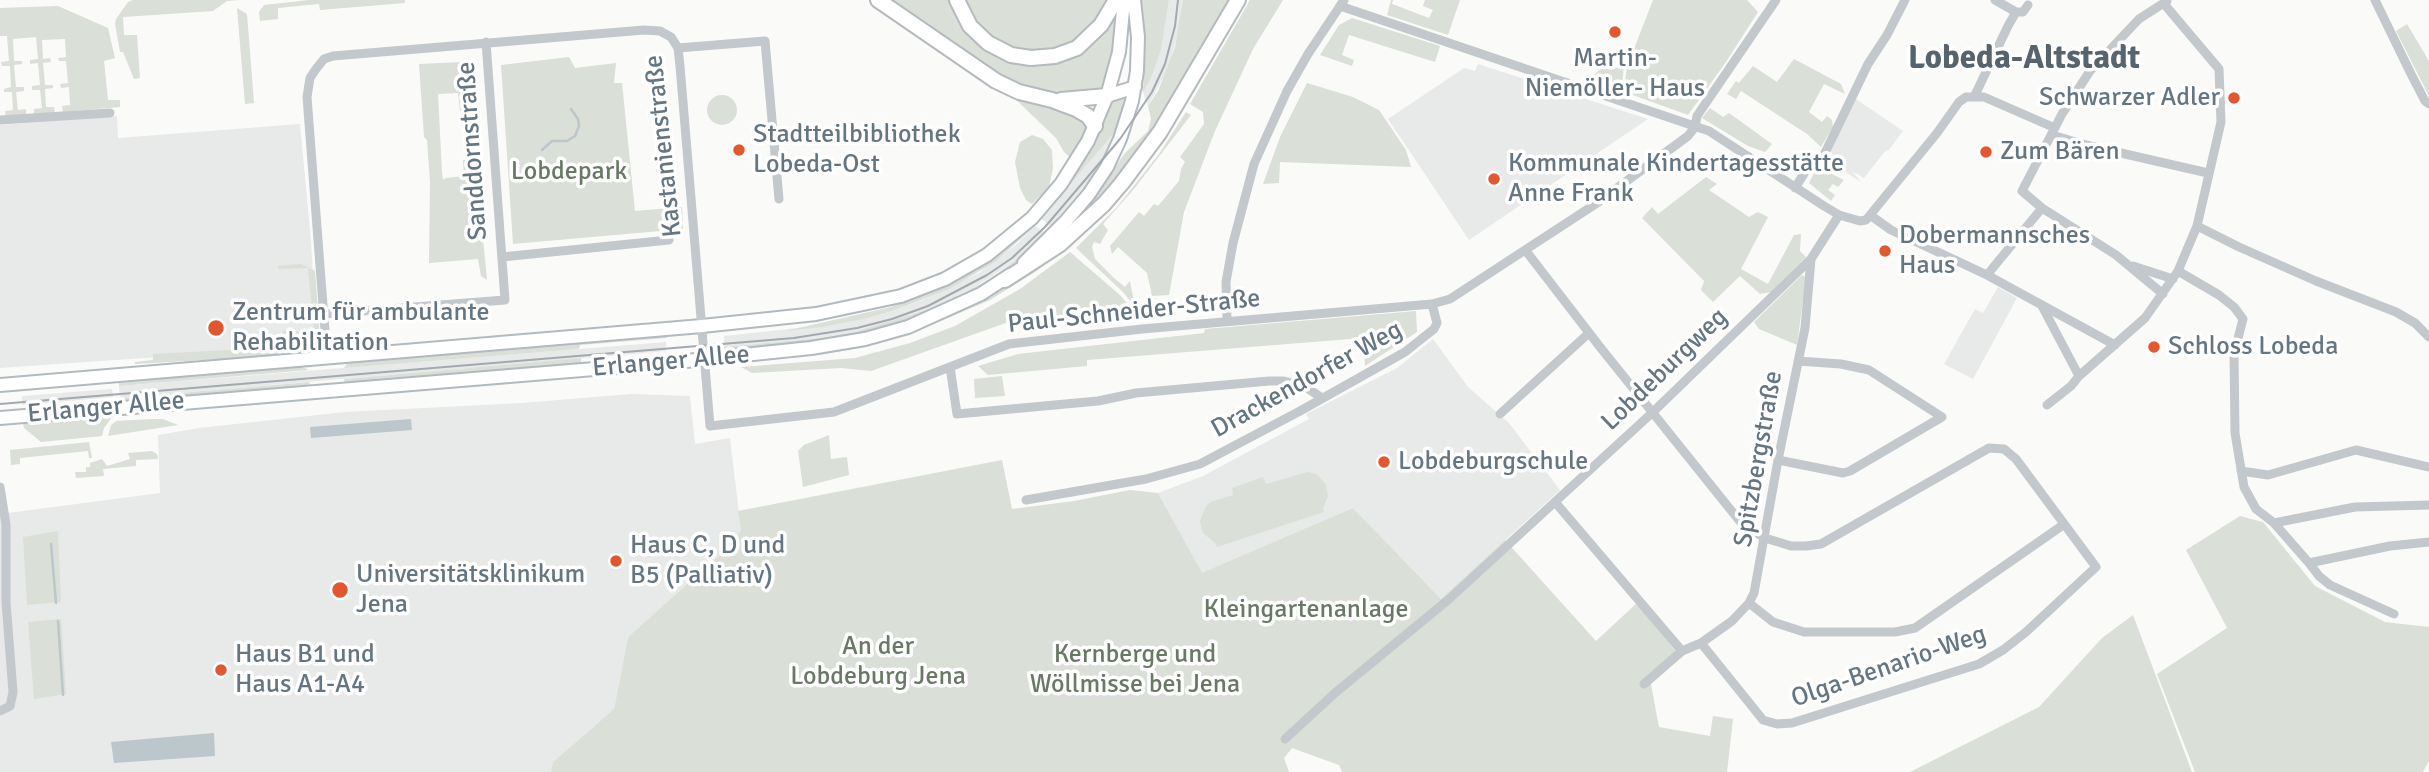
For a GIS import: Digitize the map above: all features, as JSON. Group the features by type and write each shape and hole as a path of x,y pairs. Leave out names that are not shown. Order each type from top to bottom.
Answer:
{"main road":[{"path":"878,0 996,81 1019,92 1052,100 1083,113 1095,126"},
{"path":"957,0 970,26 988,43 1012,55 1031,58 1055,56 1077,48 1101,25 1116,0"},
{"name":"Erlanger Allee","path":"0,385 702,326 816,314 901,296 945,279 987,255 1036,214 1071,170 1095,126 1107,96 1119,52 1124,0"},
{"name":"Erlanger Allee","path":"0,418 705,360 811,348 884,335 958,306 1005,280 1066,222 1098,181 1120,139 1135,87 1138,54 1134,0"},
{"path":"1005,280 1059,246 1104,204 1122,183 1160,132 1238,0"},
{"path":"1052,100 1107,96 1135,87"}],"street":[{"path":"1433,304 1458,296 1688,136 1695,127 1697,116 1776,0"},
{"path":"1795,188 1810,164 1824,155 1868,64 1905,0"},
{"path":"1995,0 2016,12 2023,12 2028,5"},
{"path":"2375,0 2428,104"},
{"path":"2047,405 2145,318 2163,294 2176,275 2197,226 2221,122 2219,69 2166,2 2139,19 2105,53 2085,78 2022,191 2042,208 2098,242 2163,294"},
{"path":"1227,321 1226,282 1233,243 1254,164 1287,91 1342,3 1709,131 1839,215 1860,222 1866,220 1959,102 1975,95 2086,145 2208,173"},
{"path":"1975,95 2016,12"},
{"name":"Kastanienstraße","path":"327,357 307,97 310,78 324,59 486,42 653,30 667,34 676,41 678,48 705,360"},
{"path":"678,48 765,41 779,199"},
{"name":"Sanddornstraße","path":"324,314 505,300 486,42"},
{"path":"0,120 110,113"},
{"path":"1987,275 2042,208"},
{"name":"Lobdeburgweg","path":"1286,739 1335,692 1448,600 1653,412 1811,259 1839,215"},
{"path":"1870,215 1891,230 1987,275 2115,345"},
{"path":"2197,226 2316,281 2396,312 2415,323 2429,337"},
{"name":"Sanddornstraße","path":"502,257 668,240"},
{"path":"1526,251 1742,524 1765,538 1791,546 1821,544 1989,448 2004,449 2016,459 2063,525 1915,628 1895,632 1804,632 1773,622 1749,603"},
{"name":"Spitzbergstraße","path":"1644,684 1682,650 1701,643 1732,621 1749,603 1758,583 1778,460 1807,316 1811,259"},
{"path":"2129,265 2176,275 2226,301 2241,314 2243,319 2233,369 2235,433 2244,487 2256,509 2274,523 2319,576 2330,585 2394,614"},
{"name":"Paul-Schneider-Straße","path":"705,360 710,426 834,412 998,348 1022,342 1433,304"},
{"name":"Drackendorfer Weg","path":"1026,500 1146,479 1200,464 1405,352 1434,329 1437,323 1433,304"},
{"path":"2042,306 2079,376"},
{"path":"1500,414 1589,332"},
{"path":"1778,460 1843,473 1942,417 1870,370 1841,364 1798,361"},
{"path":"950,367 957,414 1269,381 1284,381 1304,386 1322,398"},
{"path":"2241,471 2268,475 2356,450 2429,467"},
{"path":"0,487 6,525 6,609 13,692 10,706 0,711"},
{"path":"1555,502 1682,650"},
{"path":"2274,523 2355,507 2429,505"},
{"name":"Olga-Benario-Weg","path":"1701,643 1763,720 1777,724 1804,720 1979,664 2026,632 2095,567 2063,525"},
{"path":"2309,563 2390,546 2429,542"}],"shaded area":[{"path":"1169,0 1183,0 1180,26 1168,68 1148,106 1143,93 1161,50"},
{"name":"Kommunale Kindertagesstätte Anne Frank","path":"1478,64 1648,119 1469,240 1388,119 1464,68 1475,71"},
{"path":"1853,97 1903,131 1864,178 1852,171 1861,182 1839,168 1830,149"},
{"path":"117,116 118,138 300,124 317,346 0,368 0,125"},
{"path":"1119,127 1107,159 1096,173 1051,226 1041,219"},
{"path":"1035,226 1045,232 1012,263 972,289 927,310 854,332 821,338 724,347 724,336 843,323 892,311 924,299 979,273 1017,244"},
{"path":"1998,287 2017,298 1973,379 1944,364 1975,309 1983,313"},
{"name":"Lobdeburgschule","path":"1433,339 1468,387 1509,423 1560,490 1441,599 1353,508 1202,574 1158,493 1203,476 1309,419 1306,414 1397,368"},
{"path":"666,342 666,351 120,398 119,386"},
{"path":"112,389 113,397 22,405 22,396"},
{"name":"Universitätsklinikum Jena","path":"631,394 690,396 695,444 730,438 741,530 733,543 628,637 614,709 553,762 551,772 0,772 0,514 160,493 158,435 345,412 522,403"},
{"path":"411,419 412,430 311,438 310,427"},
{"path":"214,733 215,756 114,763 111,742"}],"green space":[{"path":"241,0 227,1 213,11 123,17 124,35 137,35 140,78 134,79 123,52 120,52 115,24 128,2"},
{"path":"309,0 405,0 405,3 320,10 319,4 278,8 278,19 260,21 259,12 264,5"},
{"path":"885,0 949,0 959,23 983,50 1007,63 1024,66 1072,59 1090,48 1116,18 1111,57 1102,93 1069,95 1005,81"},
{"path":"964,0 1109,0 1091,28 1074,44 1031,55 997,45 972,20"},
{"path":"1141,0 1169,0 1161,50 1143,93 1144,54"},
{"path":"1183,0 1232,0 1169,107 1134,160 1083,217 1081,215 1125,153 1148,131 1151,119 1148,106 1158,91 1175,47"},
{"path":"1250,0 1283,0 1253,49 1215,131 1184,212 1169,295 1152,296 1147,273 1118,247 1112,254 1110,246 1139,212 1144,216 1154,204 1158,206 1179,181 1185,162 1180,157 1204,124 1203,112 1190,104"},
{"path":"1391,0 1392,4 1429,18 1433,10 1423,6 1425,0 1460,0 1448,35 1387,15"},
{"path":"1653,0 1747,0 1758,12 1688,115 1627,93 1625,89 1627,67"},
{"path":"58,6 108,28 115,58 104,61 108,100 120,100 120,107 63,112 62,106 70,105 69,87 61,88 60,84 68,83 66,61 59,61 58,58 66,57 65,39 42,40 43,59 50,58 51,62 43,63 45,85 53,85 53,88 45,89 46,107 54,107 55,114 34,115 34,109 42,108 40,90 32,90 32,86 40,85 38,63 30,64 30,60 38,59 36,37 13,39 14,61 22,61 22,64 14,65 16,87 24,87 24,91 16,92 18,110 26,109 26,116 6,118 5,111 13,110 12,92 4,92 4,89 11,87 10,66 2,66 1,62 9,61 7,36 0,36 0,8"},
{"path":"237,8 247,14 254,103 245,104"},
{"path":"1352,18 1440,46 1435,62 1349,35 1342,55 1354,60 1352,66 1320,55 1339,25"},
{"path":"2407,24 2429,61 2429,96 2396,31"},
{"name":"Lobdepark","path":"569,57 575,68 616,63 614,83 622,83 635,211 682,207 683,229 513,244 501,65"},
{"path":"1794,59 1841,84 1845,94 1824,84 1809,112 1822,122 1827,116 1832,120 1833,127 1821,147 1807,134 1741,91 1736,99 1727,94 1736,81 1739,83 1753,66 1777,82"},
{"path":"462,62 465,111 460,111 458,93 438,94 442,172 443,180 464,176 463,160 469,160 472,199 480,208 487,280 481,276 478,259 429,263 430,182 419,64"},
{"path":"1624,67 1621,92 1588,81 1600,69"},
{"path":"1307,83 1353,97 1379,110 1406,150 1411,167 1280,162 1279,183 1263,184 1280,137"},
{"path":"722,95 732,100 737,110 732,120 722,125 712,120 707,110 712,100"},
{"path":"1128,95 1119,127 1041,219 1039,218 1101,126 1111,100"},
{"path":"1012,96 1077,113 1087,125 1085,136 1072,159 1064,152 1056,138"},
{"path":"1710,108 1723,117 1729,113 1772,144 1765,152 1748,146 1702,118"},
{"path":"1186,112 1191,115 1134,189 1103,224 1108,230 1100,244 1094,242 1092,247 1095,259 1115,279 1125,287 1130,281 1135,307 1123,292 1076,248 1117,207 1159,154"},
{"path":"1032,135 1043,139 1052,150 1053,168 1049,187 1032,204 1026,200 1020,188 1015,162 1020,142"},
{"path":"1820,168 1844,180 1838,187 1833,184 1828,190 1835,195 1831,201 1809,183"},
{"path":"1706,177 1717,184 1709,190 1749,217 1758,212 1768,217 1741,269 1768,284 1794,235 1801,234 1800,251 1806,257 1771,292 1760,294 1740,276 1713,302 1701,290 1704,281 1642,218 1652,207 1658,214"},
{"path":"1035,226 995,262 949,289 863,319 785,331 891,307 948,285 985,265"},
{"path":"1045,232 1048,235 1005,272 968,295 910,320 841,339 725,351 724,347 821,338 854,332 927,310 992,278"},
{"path":"1057,252 1059,254 1035,272 990,300 913,333 825,354 742,362 913,331 991,297"},
{"path":"1070,252 1120,295 1132,309 1014,320 871,371 841,368 752,373 741,367 855,358 910,343 955,326 1020,289"},
{"path":"301,264 315,271 320,336 281,337 283,331 306,332 314,329 308,268 278,269 278,266"},
{"path":"1802,275 1806,277 1797,345 1759,329 1754,322"},
{"path":"1416,311 1417,332 1365,366 1363,338 1087,360 1087,366 988,375 978,366 1018,354 1204,333 1205,329"},
{"path":"666,335 667,338 580,345 579,349 344,368 348,362"},
{"path":"289,343 318,343 308,351 276,356 135,364 153,360 153,354 249,349"},
{"path":"581,358 581,363 345,384 344,379"},
{"path":"300,366 309,370 119,386 119,383"},
{"path":"1002,376 1005,396 975,398 974,379"},
{"path":"310,382 305,388 121,402 120,398"},
{"path":"113,416 104,428 102,436 41,442 24,428 23,423"},
{"path":"163,419 178,425 108,436 111,425 116,421"},
{"path":"829,435 831,459 847,457 849,475 803,487 798,451 804,445"},
{"path":"89,442 92,458 89,458 88,451 20,458 20,464 11,465 10,450"},
{"path":"152,451 157,454 158,459 136,460 136,466 103,469 104,476 76,478 75,472 86,472 90,463 102,459 107,466 130,459 128,453"},
{"path":"1002,460 1012,509 1130,490 1158,493 1202,573 1353,508 1441,599 1505,540 1596,641 1637,603 1678,654 1649,674 1659,727 1710,736 1713,716 1733,719 1727,772 1342,772 1339,765 1292,748 1284,758 1289,772 551,772 553,762 614,709 628,637 733,543 741,530 738,511"},
{"path":"1308,472 1316,474 1325,483 1328,496 1324,512 1217,547 1203,533 1200,521 1205,508 1210,502 1233,495 1232,488 1263,477 1266,484"},
{"path":"2240,516 2263,522 2315,586 2385,622 2429,627 2429,761 2423,772 2195,772 2157,674 2227,628 2186,550"},
{"path":"58,531 61,602 27,605 23,537"},
{"path":"2133,615 2192,772 1910,772 2039,707 2102,638"},
{"path":"61,619 66,694 34,699 28,622"}],"waterway":[{"path":"542,150 552,141 567,141 575,136 579,126 578,119 571,109"},
{"path":"51,544 56,603"},
{"path":"58,621 63,695"}],"tram line":[{"path":"0,404 794,338 857,328 892,319 928,306 987,275 1012,258 1045,227 1120,139 1152,92 1165,64 1175,26 1178,0"}],"place":[{"name":"Martin- Niemöller- Haus","path":"1615,32"},
{"name":"Schwarzer Adler","path":"2234,98"},
{"name":"Stadtteilbibliothek Lobeda-Ost","path":"739,150"},
{"name":"Zum Bären","path":"1986,152"},
{"name":"Kommunale Kindertagesstätte Anne Frank","path":"1494,179"},
{"name":"Dobermannsches Haus","path":"1885,251"},
{"name":"Zentrum für ambulante Rehabilitation","path":"216,328"},
{"name":"Schloss Lobeda","path":"2154,347"},
{"name":"Lobdeburgschule","path":"1384,462"},
{"name":"Haus C, D und B5 (Palliativ)","path":"616,561"},
{"name":"Universitätsklinikum Jena","path":"340,590"},
{"name":"Haus B1 und Haus A1-A4","path":"221,670"}],"district":[{"name":"Lobeda-Altstadt","path":"2024,59"}],"park label":[{"name":"Kleingartenanlage","path":"1306,610"},
{"name":"An der Lobdeburg Jena","path":"878,662"},
{"name":"Kernberge und Wöllmisse bei Jena","path":"1135,670"}]}
